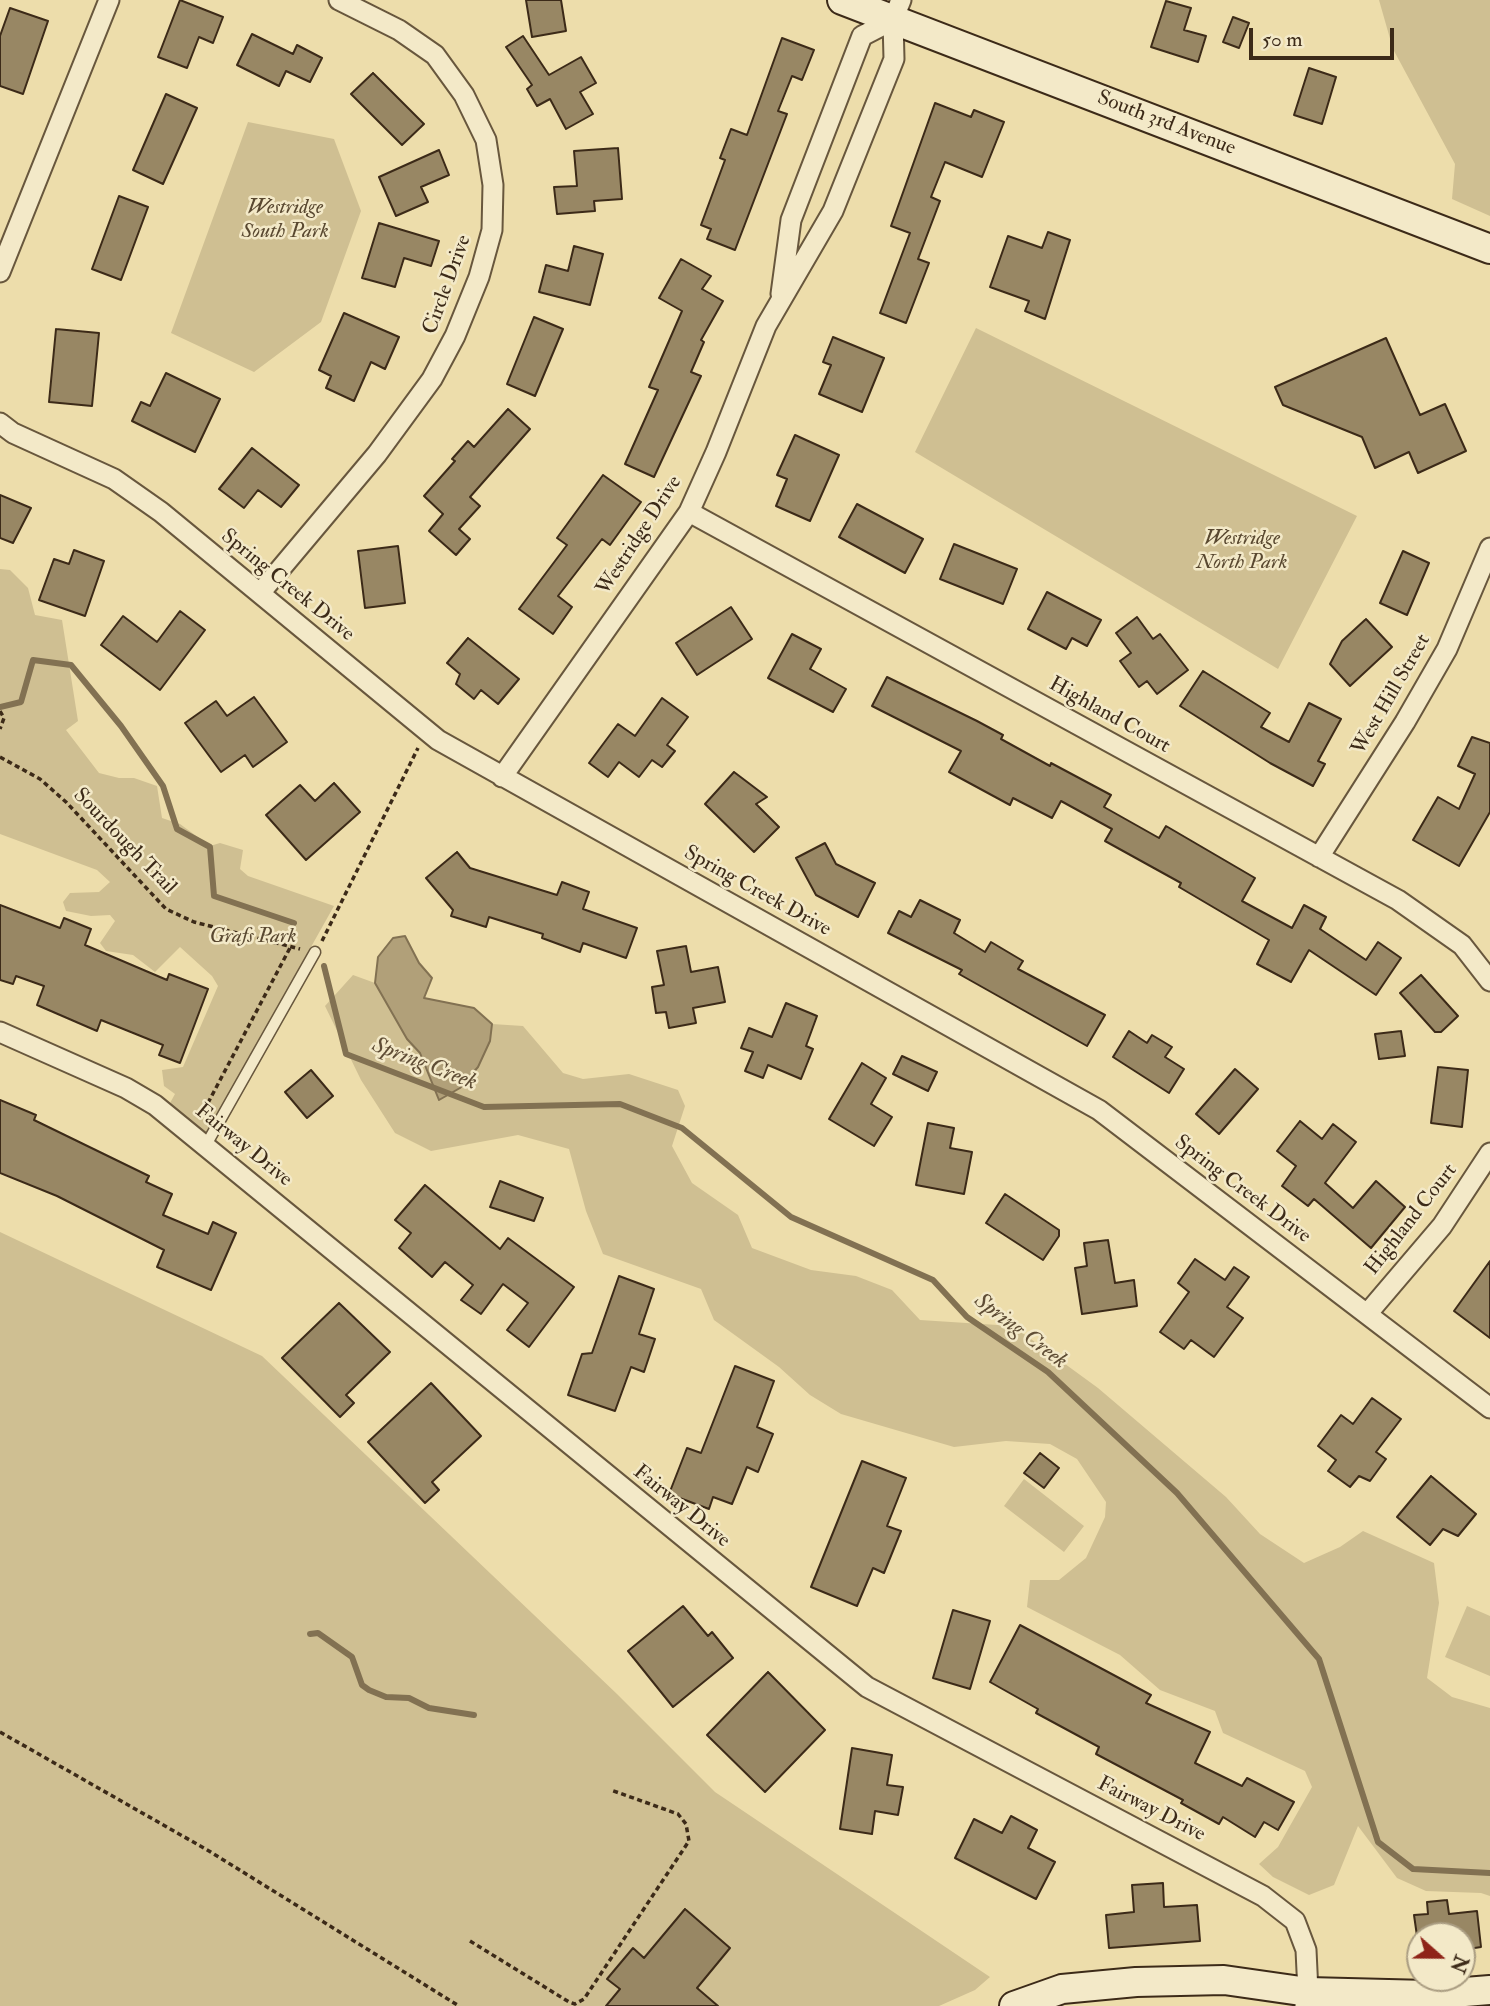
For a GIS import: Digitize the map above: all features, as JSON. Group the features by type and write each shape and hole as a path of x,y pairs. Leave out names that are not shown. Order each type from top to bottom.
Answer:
{"main road":[{"name":"South 3rd Avenue","path":"842,0 897,10 1490,249"},
{"path":"1014,2006 1062,1989 1136,1982 1224,1980 1307,1999 1490,1990"}],"street":[{"path":"0,272 109,0"},
{"name":"Circle Drive","path":"261,592 377,454 432,379 444,360 470,300 492,230 494,185 486,140 464,95 435,55 399,30 340,0"},
{"name":"Westridge Drive","path":"780,300 792,220 862,36 897,10"},
{"name":"Westridge Drive","path":"502,777 688,512 716,452 766,326 833,211 894,59 897,10"},
{"name":"Spring Creek Drive","path":"0,423 13,433 114,479 161,512 427,730 502,777 1100,1110 1490,1408"},
{"name":"Highland Court","path":"688,512 1398,900 1446,931 1476,959 1490,981"},
{"name":"West Hill Street","path":"1319,857 1405,722 1447,649 1490,548"},
{"name":"Fairway Drive","path":"0,1032 126,1088 155,1105 867,1687 1263,1896 1295,1921 1306,1950 1307,1999"},
{"name":"Highland Court","path":"1367,1314 1442,1226 1490,1153"}],"lane":[{"path":"199,1139 315,953"}],"path":[{"path":"0,711 4,718 0,729"},
{"path":"315,953 427,730"},
{"name":"Sourdough Trail","path":"0,757 40,779 66,802 166,909 194,922 315,953"},
{"path":"199,1139 291,946"},
{"path":"0,1732 209,1852 459,2006"},
{"path":"470,1941 569,2002 575,2004 584,1999 689,1841 686,1824 678,1814 611,1790"}],"green space":[{"path":"1379,0 1490,0 1490,216 1452,199 1455,164 1393,49"},
{"name":"Westridge South Park","path":"248,122 334,139 361,211 321,322 254,372 171,333"},
{"name":"Westridge North Park","path":"976,328 1357,516 1278,669 915,452"},
{"name":"Grafs Park","path":"0,569 10,570 28,588 35,615 62,620 78,721 66,730 99,773 119,778 134,778 157,786 162,818 180,824 210,846 220,843 243,850 240,869 248,876 334,906 206,1134 170,1103 175,1094 164,1086 162,1070 183,1067 218,986 212,976 180,947 155,972 133,955 106,951 100,943 115,921 110,915 91,916 66,911 63,902 70,893 99,892 110,882 97,870 0,834"},
{"path":"353,975 375,983 407,1038 420,1053 440,1100 490,1041 492,1024 523,1026 563,1073 583,1079 629,1074 678,1090 685,1106 672,1146 692,1183 738,1215 752,1248 811,1270 856,1276 892,1290 920,1320 1013,1326 1098,1388 1226,1497 1260,1534 1304,1563 1340,1547 1363,1531 1434,1563 1439,1603 1427,1678 1452,1697 1490,1708 1490,1896 1481,1893 1426,1891 1397,1878 1358,1826 1334,1885 1309,1895 1273,1877 1259,1864 1278,1847 1312,1787 1305,1771 1223,1733 1215,1711 1160,1690 1120,1655 1027,1607 1030,1580 1059,1580 1086,1558 1105,1517 1106,1502 1077,1459 1050,1444 1006,1441 954,1447 841,1414 810,1395 779,1367 714,1320 701,1289 603,1254 586,1211 569,1149 518,1135 431,1151 395,1133 361,1080 325,1006"},
{"path":"0,1232 262,1356 617,1694 715,1792 990,1977 975,1990 939,2006 0,2006"},
{"path":"1024,1479 1084,1526 1064,1552 1004,1506"},
{"path":"1467,1606 1490,1616 1490,1676 1445,1657"}],"shaded area":[{"path":"405,936 419,963 432,978 424,998 474,1008 492,1024 490,1041 478,1067 460,1088 439,1100 420,1053 407,1039 375,983 378,957 393,938"}],"building":[{"path":"180,0 223,17 213,43 199,37 187,68 158,57"},
{"path":"526,0 561,0 566,31 532,37"},
{"path":"1166,1 1191,8 1184,30 1206,36 1198,62 1151,47"},
{"path":"10,8 48,21 23,94 0,86 0,36"},
{"path":"1233,17 1249,23 1239,48 1223,42"},
{"path":"252,34 293,54 297,45 322,58 310,82 286,71 279,86 237,65"},
{"path":"523,36 549,75 581,57 596,83 580,92 593,114 566,129 550,99 537,106 527,89 532,85 506,47"},
{"path":"782,38 814,50 802,80 792,76 778,111 787,114 735,250 707,239 711,229 701,225 725,160 720,158 731,129 747,135"},
{"path":"1309,68 1336,77 1322,124 1294,115"},
{"path":"373,73 424,124 402,145 351,94"},
{"path":"166,94 197,108 163,184 133,170"},
{"path":"935,103 971,117 974,110 1004,122 982,177 945,162 931,197 940,201 918,259 929,263 906,323 880,313 910,233 891,226"},
{"path":"618,148 622,199 594,201 595,211 557,214 554,187 577,186 574,151"},
{"path":"439,150 449,175 421,187 428,202 396,216 379,177"},
{"path":"119,196 148,207 121,280 92,269"},
{"path":"379,223 439,241 431,266 404,258 395,287 362,278"},
{"path":"1048,232 1070,240 1045,319 1025,311 1029,301 990,287 1008,236 1042,248"},
{"path":"574,246 603,254 590,305 539,292 546,265 568,271"},
{"path":"681,259 711,276 702,289 723,301 701,340 704,342 691,372 701,376 654,477 625,464 658,390 649,387 682,311 659,298"},
{"path":"344,313 399,337 385,369 371,362 354,401 326,388 331,376 319,370"},
{"path":"534,317 563,329 535,396 507,384"},
{"path":"56,329 99,333 92,406 49,402"},
{"path":"833,337 884,358 862,412 819,394 831,365 823,362"},
{"path":"1386,338 1420,415 1445,404 1466,451 1418,473 1409,452 1375,468 1362,437 1283,405 1275,387"},
{"path":"166,373 220,399 195,452 132,421 141,402 150,406"},
{"path":"508,409 530,429 470,497 480,506 459,529 470,539 456,555 429,531 443,514 424,496 455,461 452,459 468,441 474,447"},
{"path":"795,435 839,455 810,521 776,506 787,479 777,475"},
{"path":"252,448 299,485 281,507 258,490 244,508 219,489"},
{"path":"603,475 641,502 610,545 602,539 558,596 572,607 553,634 519,609 567,545 557,538"},
{"path":"0,495 31,508 13,543 0,538"},
{"path":"857,504 923,539 905,573 839,537"},
{"path":"954,544 1017,569 1003,604 940,579"},
{"path":"398,546 405,603 365,608 358,551"},
{"path":"74,550 104,561 85,616 39,600 54,559 69,564"},
{"path":"1403,551 1429,563 1407,615 1380,603"},
{"path":"1047,592 1101,620 1087,646 1072,638 1066,649 1028,629"},
{"path":"731,607 752,639 697,675 676,643"},
{"path":"180,611 205,630 160,690 101,645 123,616 157,642"},
{"path":"1137,617 1153,639 1160,634 1188,670 1157,694 1147,681 1139,687 1120,661 1131,653 1116,633"},
{"path":"1366,619 1392,647 1350,686 1330,664 1342,641"},
{"path":"792,634 821,649 810,669 846,689 833,712 768,678"},
{"path":"468,638 519,679 498,704 481,690 474,699 456,684 460,674 447,663"},
{"path":"1203,671 1270,713 1261,727 1289,742 1309,703 1341,719 1318,761 1325,764 1313,786 1270,763 1180,706"},
{"path":"887,677 977,721 1003,735 1001,739 1111,795 1104,807 1159,838 1166,826 1255,878 1242,901 1292,928 1304,905 1326,917 1320,929 1366,960 1378,942 1401,958 1376,995 1309,950 1291,982 1257,964 1269,940 1179,887 1181,883 1105,841 1112,829 1061,801 1052,818 1013,798 1010,805 949,772 961,751 872,706"},
{"path":"254,697 287,742 253,767 245,755 221,772 185,723 216,701 227,716"},
{"path":"662,698 688,717 667,745 675,751 662,767 652,760 639,777 619,762 608,777 589,763 618,724 635,736"},
{"path":"1472,737 1490,743 1490,812 1459,866 1413,840 1438,797 1459,809 1475,774 1458,766"},
{"path":"734,772 767,797 756,804 779,827 754,852 705,804"},
{"path":"334,783 360,812 306,860 266,815 300,785 315,801"},
{"path":"825,843 836,864 875,883 858,917 816,895 796,858"},
{"path":"457,852 470,868 557,895 562,882 589,892 583,909 637,928 626,958 583,943 580,952 542,938 543,934 489,917 486,927 451,916 453,910 426,878"},
{"path":"920,900 960,920 954,933 985,952 991,942 1023,961 1018,969 1105,1015 1087,1046 959,974 962,970 888,933 899,911 911,917"},
{"path":"0,905 60,928 64,918 91,929 85,945 167,980 169,974 208,989 180,1063 159,1055 163,1045 101,1020 97,1031 37,1005 44,986 16,976 13,984 0,980"},
{"path":"686,946 691,972 718,967 725,1002 693,1008 696,1023 669,1028 666,1012 656,1013 652,987 664,985 657,951"},
{"path":"1421,975 1458,1016 1441,1032 1435,1032 1400,993"},
{"path":"786,1003 817,1016 806,1046 813,1049 801,1079 768,1065 763,1078 745,1071 753,1052 741,1048 749,1028 772,1037"},
{"path":"1129,1031 1147,1043 1152,1035 1172,1047 1165,1057 1184,1069 1169,1093 1113,1057"},
{"path":"1401,1031 1405,1056 1379,1059 1375,1034"},
{"path":"902,1056 937,1072 928,1091 893,1074"},
{"path":"862,1063 886,1078 871,1104 892,1117 874,1146 829,1119"},
{"path":"1438,1067 1468,1070 1462,1127 1431,1123"},
{"path":"1235,1069 1258,1089 1219,1134 1196,1114"},
{"path":"311,1070 333,1096 307,1118 285,1092"},
{"path":"0,1100 36,1115 34,1120 149,1176 146,1182 172,1194 163,1215 208,1234 213,1222 236,1233 211,1290 157,1267 164,1250 57,1196 0,1173"},
{"path":"1300,1121 1322,1139 1333,1124 1356,1142 1325,1183 1353,1208 1376,1181 1405,1207 1371,1248 1314,1199 1308,1206 1282,1186 1296,1166 1277,1151"},
{"path":"928,1123 954,1128 950,1148 972,1152 964,1194 916,1185"},
{"path":"500,1181 543,1198 534,1221 490,1207"},
{"path":"425,1185 500,1249 508,1238 574,1287 529,1347 507,1330 528,1303 503,1284 481,1314 461,1300 473,1285 445,1262 432,1277 399,1248 411,1233 395,1220"},
{"path":"1005,1194 1059,1230 1059,1236 1043,1260 986,1223"},
{"path":"1108,1240 1115,1283 1134,1280 1137,1306 1082,1314 1075,1268 1087,1266 1084,1243"},
{"path":"1195,1259 1225,1280 1234,1267 1249,1277 1227,1307 1243,1318 1214,1357 1191,1340 1184,1349 1160,1332 1189,1292 1178,1283"},
{"path":"1490,1261 1490,1338 1454,1311"},
{"path":"619,1276 654,1289 639,1334 655,1339 644,1372 631,1367 615,1411 568,1395 582,1354 592,1353"},
{"path":"339,1303 390,1352 346,1395 354,1403 340,1417 282,1358"},
{"path":"735,1366 774,1381 757,1427 773,1434 758,1472 747,1467 732,1504 713,1497 709,1509 669,1494 687,1448 701,1453"},
{"path":"431,1383 481,1436 432,1482 439,1490 425,1503 368,1442"},
{"path":"1372,1398 1401,1419 1376,1452 1386,1459 1370,1481 1359,1476 1350,1487 1328,1471 1336,1460 1318,1446 1341,1415 1353,1424"},
{"path":"1040,1453 1059,1468 1044,1488 1024,1473"},
{"path":"862,1461 906,1478 887,1526 901,1531 884,1573 873,1568 857,1606 811,1587"},
{"path":"1431,1476 1476,1514 1458,1536 1443,1529 1430,1545 1397,1517"},
{"path":"683,1606 708,1636 712,1632 733,1658 673,1707 628,1651"},
{"path":"953,1610 990,1621 970,1689 933,1678"},
{"path":"1020,1625 1151,1695 1146,1703 1210,1732 1195,1763 1242,1786 1247,1778 1294,1802 1278,1830 1264,1822 1255,1837 1223,1817 1219,1824 1181,1803 1183,1800 1096,1754 1099,1747 1036,1713 1038,1709 990,1682"},
{"path":"768,1672 825,1730 765,1792 707,1735"},
{"path":"852,1748 892,1755 887,1785 903,1787 898,1815 875,1811 872,1834 840,1829"},
{"path":"1011,1816 1037,1830 1028,1848 1055,1862 1036,1899 955,1858 974,1819 1002,1833"},
{"path":"1163,1883 1164,1907 1197,1905 1200,1941 1109,1948 1106,1915 1134,1912 1132,1885"},
{"path":"1447,1900 1449,1914 1477,1911 1481,1947 1476,1948 1476,1922 1415,1922 1414,1915 1428,1914 1427,1902"},
{"path":"685,1909 730,1948 697,1988 718,2006 606,2006 620,1989 607,1979 633,1948 644,1958"}],"waterway":[{"name":"Spring Creek","path":"0,707 21,702 33,660 71,665 121,726 163,786 177,829 210,847 214,896 294,923"},
{"name":"Spring Creek","path":"324,966 346,1054 484,1107 620,1104 682,1128 791,1217 933,1280 967,1317 1048,1372 1177,1493 1319,1659 1378,1842 1413,1869 1490,1873"},
{"path":"310,1634 318,1633 352,1657 362,1685 369,1690 386,1697 409,1698 429,1708 474,1715"}]}
